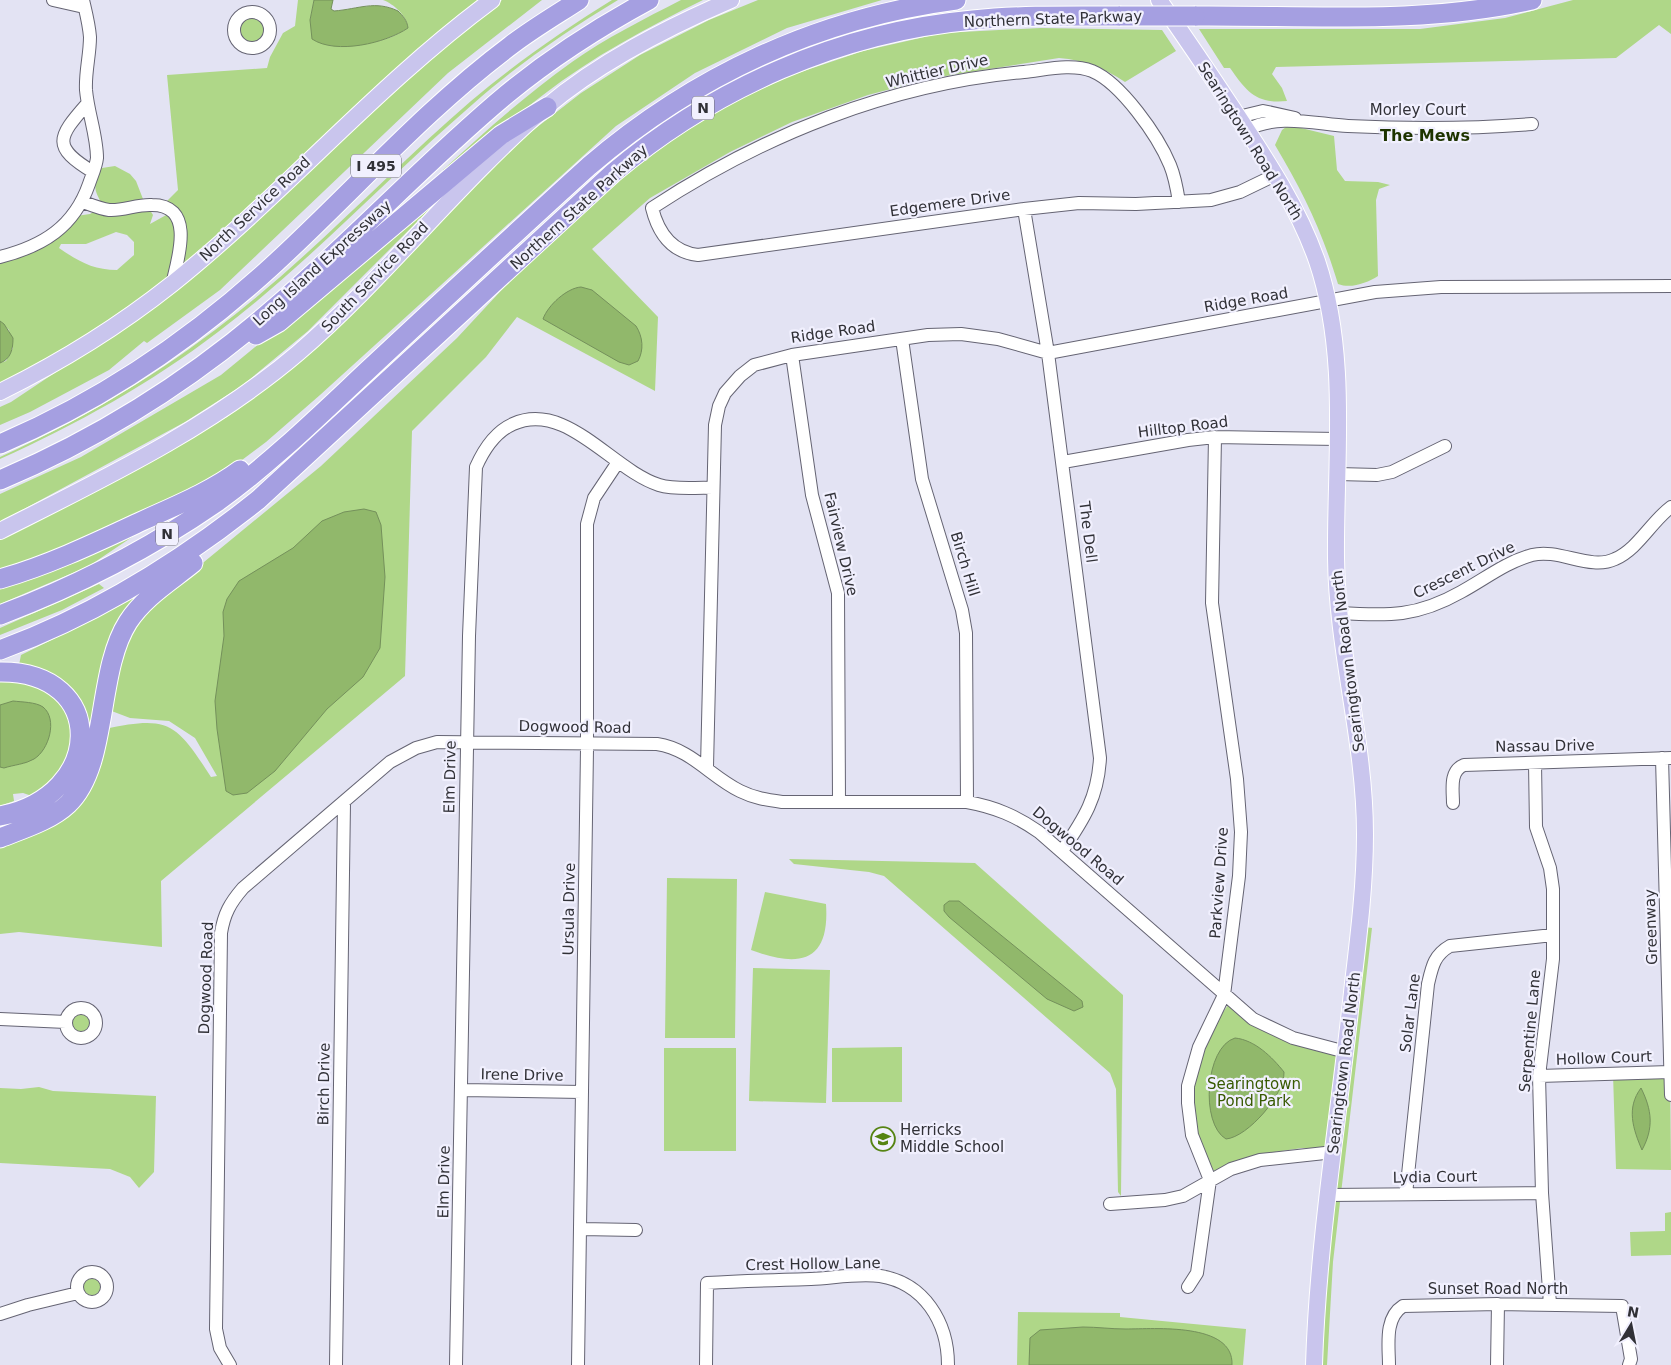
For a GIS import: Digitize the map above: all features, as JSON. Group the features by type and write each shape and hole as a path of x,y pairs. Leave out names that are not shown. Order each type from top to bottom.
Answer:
{"highway":[{"path":"510,46 538,12 555,0"},
{"name":"Long Island Expressway","path":"0,444 101,393 160,355 210,318 271,267 446,100 510,46 579,0"},
{"name":"Long Island Expressway","path":"0,480 99,431 188,375 272,310 507,94 578,42 649,0"},
{"name":"Northern State Parkway","path":"0,615 95,574 157,541 239,485 314,421 589,166 630,131 674,100 737,65 811,34 879,14 956,0"},
{"name":"Northern State Parkway","path":"0,650 78,617 142,583 201,544 258,500 613,173 663,134 716,101 764,77 813,56 864,40 916,28 1005,17 1431,14 1483,9 1532,0"},
{"path":"188,375 279,322 501,136 547,107"},
{"path":"0,579 72,553 207,491 237,472 266,450 314,421"},
{"path":"0,838 53,814 68,804 78,792 90,766 112,661 128,623 152,596 223,541 258,500"},
{"path":"0,672 36,677 54,686 73,707 80,735 76,763 64,782 37,803 19,811 0,816"}],"main road":[{"name":"North Service Road","path":"0,392 73,353 172,284 240,225 409,66 492,0"},
{"name":"South Service Road","path":"0,531 174,439 255,387 322,331 488,161 547,107 634,48 731,0"},
{"name":"Searingtown Road North","path":"1159,0 1243,124 1275,176 1307,235 1328,301 1335,358 1338,439 1336,559 1340,613 1360,765 1365,834 1361,914 1329,1195 1314,1365"}],"street":[{"path":"0,257 26,250 48,238 61,228 83,202 93,172 96,151 87,104 86,73 90,38 83,4 53,0"},
{"path":"243,0 245,13"},
{"name":"Whittier Drive","path":"652,208 696,179 747,152 790,132 854,108 951,82 1001,74 1066,68 1091,71 1106,79 1122,92 1170,164 1179,202"},
{"path":"87,104 65,132 63,143 67,154 93,172"},
{"name":"Morley Court","path":"1243,124 1254,112 1269,111 1291,116 1305,122 1358,126 1532,124"},
{"name":"Edgemere Drive","path":"652,208 656,226 669,242 682,252 698,255 1078,203 1179,202 1226,197 1275,176"},
{"path":"83,202 109,210 154,204 162,206 178,220 181,230 179,255 172,284"},
{"name":"The Dell","path":"1024,209 1048,352 1100,758 1093,800 1084,820 1062,851"},
{"path":"1328,301 1375,292 1441,286 1671,286"},
{"name":"Ridge Road","path":"707,767 715,425 719,406 726,393 740,376 754,365 792,355 902,339 961,334 998,339 1048,352 1328,301"},
{"name":"Birch Hill","path":"902,339 922,479 962,610 966,633 967,802"},
{"name":"Fairview Drive","path":"792,355 812,495 838,593 838,802"},
{"name":"Elm Drive","path":"456,1365 462,1090 466,742 476,467 481,455 496,436 507,427 523,420 536,418 563,425 643,478 660,486 713,488"},
{"name":"Hilltop Road","path":"1063,462 1215,437 1338,439"},
{"name":"Parkview Drive","path":"1188,1288 1197,1273 1210,1180 1192,1135 1188,1086 1199,1047 1224,995 1239,876 1241,832 1237,779 1212,603 1215,437"},
{"path":"1338,474 1377,475 1392,472 1445,446"},
{"name":"Ursula Drive","path":"578,1365 587,743 587,524 594,498 618,462"},
{"name":"Crescent Drive","path":"1340,613 1382,616 1408,614 1460,592 1509,563 1534,555 1550,554 1599,562 1616,559 1633,546 1671,508"},
{"name":"Dogwood Road","path":"230,1365 220,1348 216,1329 221,933 224,915 243,888 390,762 404,753 437,742 587,743 664,746 680,751 707,767 739,791 752,797 782,802 967,802 992,807 1017,817 1062,851 1253,1019 1276,1032 1346,1052"},
{"name":"Nassau Drive","path":"1453,803 1454,775 1459,767 1471,764 1667,758"},
{"name":"Greenway","path":"1667,758 1671,1095"},
{"name":"Serpentine Lane","path":"1535,762 1535,816 1539,837 1550,868 1553,889 1552,970 1539,1076 1542,1192 1550,1304"},
{"name":"Birch Drive","path":"336,1365 344,803"},
{"name":"Solar Lane","path":"1406,1194 1428,984 1433,962 1441,951 1450,946 1553,936"},
{"path":"0,1019 66,1022"},
{"name":"Hollow Court","path":"1539,1076 1670,1072"},
{"name":"Irene Drive","path":"462,1090 582,1092"},
{"path":"1110,1204 1165,1200 1183,1196 1231,1169 1260,1160 1334,1152"},
{"name":"Lydia Court","path":"1329,1195 1542,1192"},
{"path":"581,1229 636,1230"},
{"name":"Crest Hollow Lane","path":"706,1365 707,1283 878,1276 905,1284 924,1298 936,1314 945,1335 948,1365"},
{"path":"0,1314 78,1293"},
{"path":"1497,1365 1498,1304"},
{"name":"Sunset Road North","path":"1389,1365 1389,1330 1396,1310 1403,1306 1550,1304 1622,1306 1631,1359 1629,1365"}],"green space":[{"path":"298,0 314,0 310,20 329,46 369,43 387,39 408,28 405,19 399,11 383,0 492,0 172,284 0,392 0,363 6,361 13,348 9,330 0,321 0,257 26,250 76,216 90,214 103,206 95,186 98,172 102,168 115,166 130,174 136,181 143,199 153,215 150,224 168,214 162,206 178,190 167,75 267,68 270,57 283,33 295,26","holes":["116,232 127,235 134,242 134,255 117,270 108,270 86,264 59,248 61,244 86,244"]},
{"path":"502,0 542,0 448,73 220,290 147,343 144,341 109,370 30,412 0,425 0,407 11,402 71,362 428,56"},
{"path":"612,0 618,0 543,49 490,89 284,278 218,332 166,369 112,402 57,432 0,459 0,457 111,400 163,367 215,330 282,276 471,101 540,48"},
{"path":"681,0 703,0 641,32 581,68 543,95 444,173 443,170 490,128 538,87 572,62 612,37"},
{"path":"758,0 882,0 787,28 695,73 616,126 320,395 266,442 218,478 52,553 0,571 0,536 227,417 310,353 490,167 581,93 640,55 709,20"},
{"path":"1573,0 1671,0 1671,34 1659,25 1616,58 1276,67 1272,74 1282,88 1287,101 1276,101 1260,98 1247,90 1230,68 1224,68 1199,29 1420,29 1505,18"},
{"path":"252,12 264,18 270,30 264,42 252,48 240,42 234,30 240,18"},
{"path":"1040,28 1162,30 1176,51 1125,82 1094,65 1059,58 933,78 868,95 792,122 730,152 650,198 592,249 658,317 655,391 517,317 486,357 412,431 405,676 161,881 162,947 19,932 0,934 0,842 60,817 104,729 144,723 158,724 169,728 179,734 189,745 211,777 217,776 195,738 169,721 130,718 109,710 117,659 132,625 158,595 204,562 321,466 457,338 509,282 622,178 668,143 726,105 792,75 863,51 942,33"},
{"path":"1286,127 1297,127 1334,136 1337,170 1345,181 1378,182 1390,185 1379,189 1376,200 1378,276 1359,284 1348,286 1338,284 1311,212 1275,145 1282,130"},
{"path":"425,208 430,209 308,331 243,385 185,422 0,522 0,494 81,457 221,375"},
{"path":"141,531 89,566 0,604 0,586"},
{"path":"99,584 104,588 62,610 0,635 0,628"},
{"path":"139,592 143,597 94,723 84,724 40,671 19,665 21,655 104,614"},
{"path":"0,676 54,691 74,727 64,770 32,796 23,793 13,794 14,801 0,806"},
{"path":"789,859 975,863 1123,995 1121,1196 1118,1192 1116,1089 1110,1073 884,876 869,872 794,864"},
{"path":"667,878 737,879 735,1038 665,1038"},
{"path":"765,892 826,904 826,924 823,939 817,949 808,956 797,959 768,956 751,950"},
{"name":"Searingtown Pond Park","path":"1358,926 1372,928 1333,1262 1327,1365 1314,1365 1333,1150 1302,1148 1269,1153 1214,1171 1196,1139 1192,1116 1193,1082 1202,1050 1228,1005 1345,1052"},
{"path":"753,968 830,970 826,1103 749,1101"},
{"path":"81,1008 92,1012 96,1023 92,1034 81,1038 70,1034 66,1023 70,1012"},
{"path":"902,1047 902,1102 832,1102 832,1048"},
{"path":"664,1048 736,1048 736,1151 664,1151"},
{"path":"1670,1072 1671,1170 1616,1169 1613,1074"},
{"path":"39,1087 53,1091 156,1096 154,1172 139,1188 130,1177 110,1169 0,1163 0,1088 21,1089"},
{"path":"1671,1212 1671,1255 1631,1256 1630,1232 1665,1231 1665,1213"},
{"path":"92,1272 98,1273 106,1281 106,1293 98,1301 92,1302 86,1301 78,1293 77,1287 78,1281 86,1273"},
{"path":"1018,1312 1120,1313 1120,1317 1246,1329 1243,1365 1017,1365"}],"shaded area":[{"path":"314,0 333,0 331,9 334,11 367,6 390,8 402,15 406,20 408,28 387,38 361,45 347,47 322,44 312,39 310,20"},
{"path":"581,287 592,290 636,326 642,344 638,361 629,365 619,362 543,319 549,308 559,298 570,290"},
{"path":"0,321 13,338 13,346 7,359 0,363"},
{"path":"364,509 376,512 381,525 385,577 380,648 363,677 327,709 275,771 247,793 233,795 226,791 215,701 224,636 223,612 227,599 239,581 293,548 322,521 344,512"},
{"path":"13,701 33,703 43,707 48,712 50,719 50,734 44,749 34,759 4,768 0,767 0,705"},
{"path":"949,901 959,901 1082,1001 1083,1007 1074,1011 1047,999 949,917 944,911 944,905"},
{"path":"1235,1038 1242,1039 1256,1046 1268,1055 1284,1072 1283,1081 1264,1113 1244,1131 1226,1139 1218,1131 1212,1118 1210,1086 1212,1070 1217,1055 1225,1044"},
{"path":"1641,1088 1650,1119 1650,1127 1642,1150 1632,1119 1636,1096"},
{"path":"1083,1327 1172,1329 1207,1335 1220,1341 1229,1351 1232,1365 1029,1365 1030,1338 1040,1330"}],"place":[{"name":"Herricks Middle School","path":"883,1139"}],"district":[{"name":"The Mews","path":"1425,135"}]}
